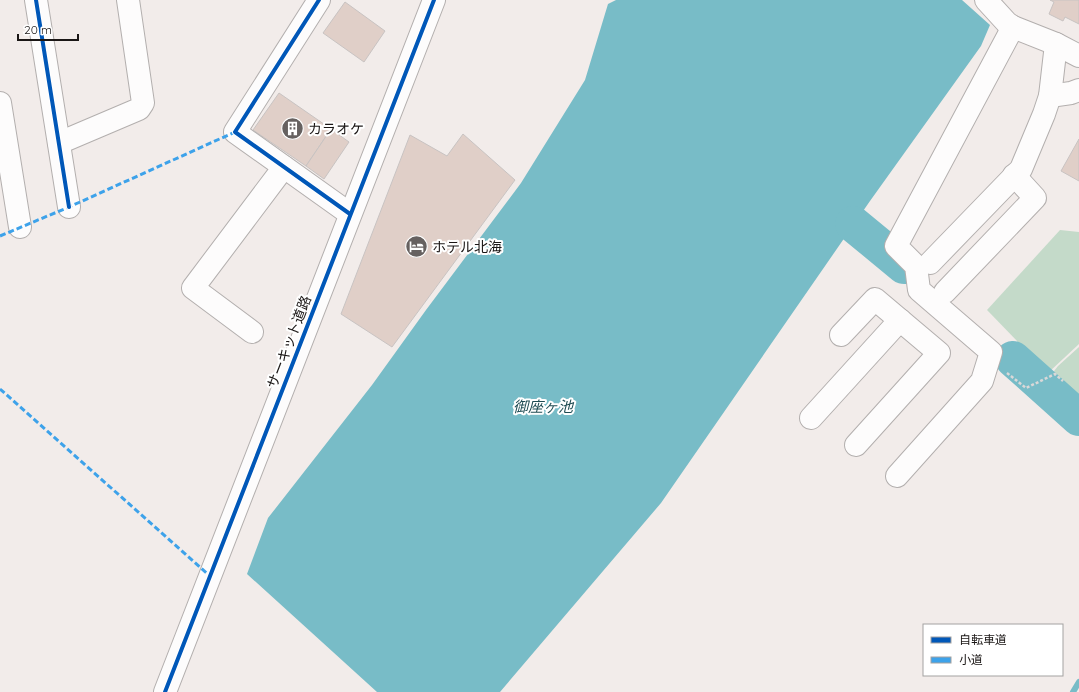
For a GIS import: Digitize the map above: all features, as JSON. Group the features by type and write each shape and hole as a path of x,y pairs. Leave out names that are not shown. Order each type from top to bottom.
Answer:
{"street":[{"path":"36,0 69,207"},
{"path":"59,143 139,109 143,103 128,0"},
{"path":"319,0 235,132 350,214"},
{"name":"サーキット道路","path":"165,692 434,0"},
{"path":"986,0 1007,23 1013,27 1056,44 1079,56"},
{"path":"897,476 982,381 991,352 919,290 916,266 896,246 1013,27"},
{"path":"930,263 1021,169 1050,96 1056,44"},
{"path":"1050,96 1071,93 1079,90"},
{"path":"0,103 20,227"},
{"path":"252,332 193,288 284,167"},
{"path":"945,292 1035,198 1014,176"},
{"path":"811,418 898,318 919,290"},
{"path":"841,335 875,298 939,354 856,445"}],"path":[{"path":"1026,388 1055,374 1063,380"}],"green space":[{"path":"1060,230 1079,232 1079,344 1048,373 987,310"},
{"path":"1079,347 1079,410 1047,380 1058,366"}],"water":[{"name":"御座ヶ池","path":"616,0 962,0 990,25 981,46 870,201 661,503 500,692 377,692 247,574 268,518 372,385 521,183 585,80 608,4"}],"building":[{"path":"1050,0 1079,0 1079,24 1065,17 1063,21 1049,14 1054,2"},
{"path":"345,2 385,31 364,62 323,33"},
{"name":"カラオケ","path":"279,93 331,129 306,166 253,130"},
{"path":"331,129 349,142 324,179 306,166"},
{"name":"ホテル北海","path":"463,134 515,180 392,347 341,314 410,135 447,156"},
{"path":"1079,139 1079,181 1061,171"}],"waterway":[{"path":"853,224 904,266"},
{"path":"1013,359 1079,418"},
{"path":"1073,692 1079,682"}],"marked path":[{"path":"0,236 69,207 235,132"},
{"path":"0,389 210,576"}],"cycle path":[{"path":"36,0 69,207"},
{"path":"319,0 235,132 350,214"},
{"path":"165,692 434,0"}],"place":[{"name":"カラオケ","path":"292,129"},
{"name":"ホテル北海","path":"416,247"}]}
